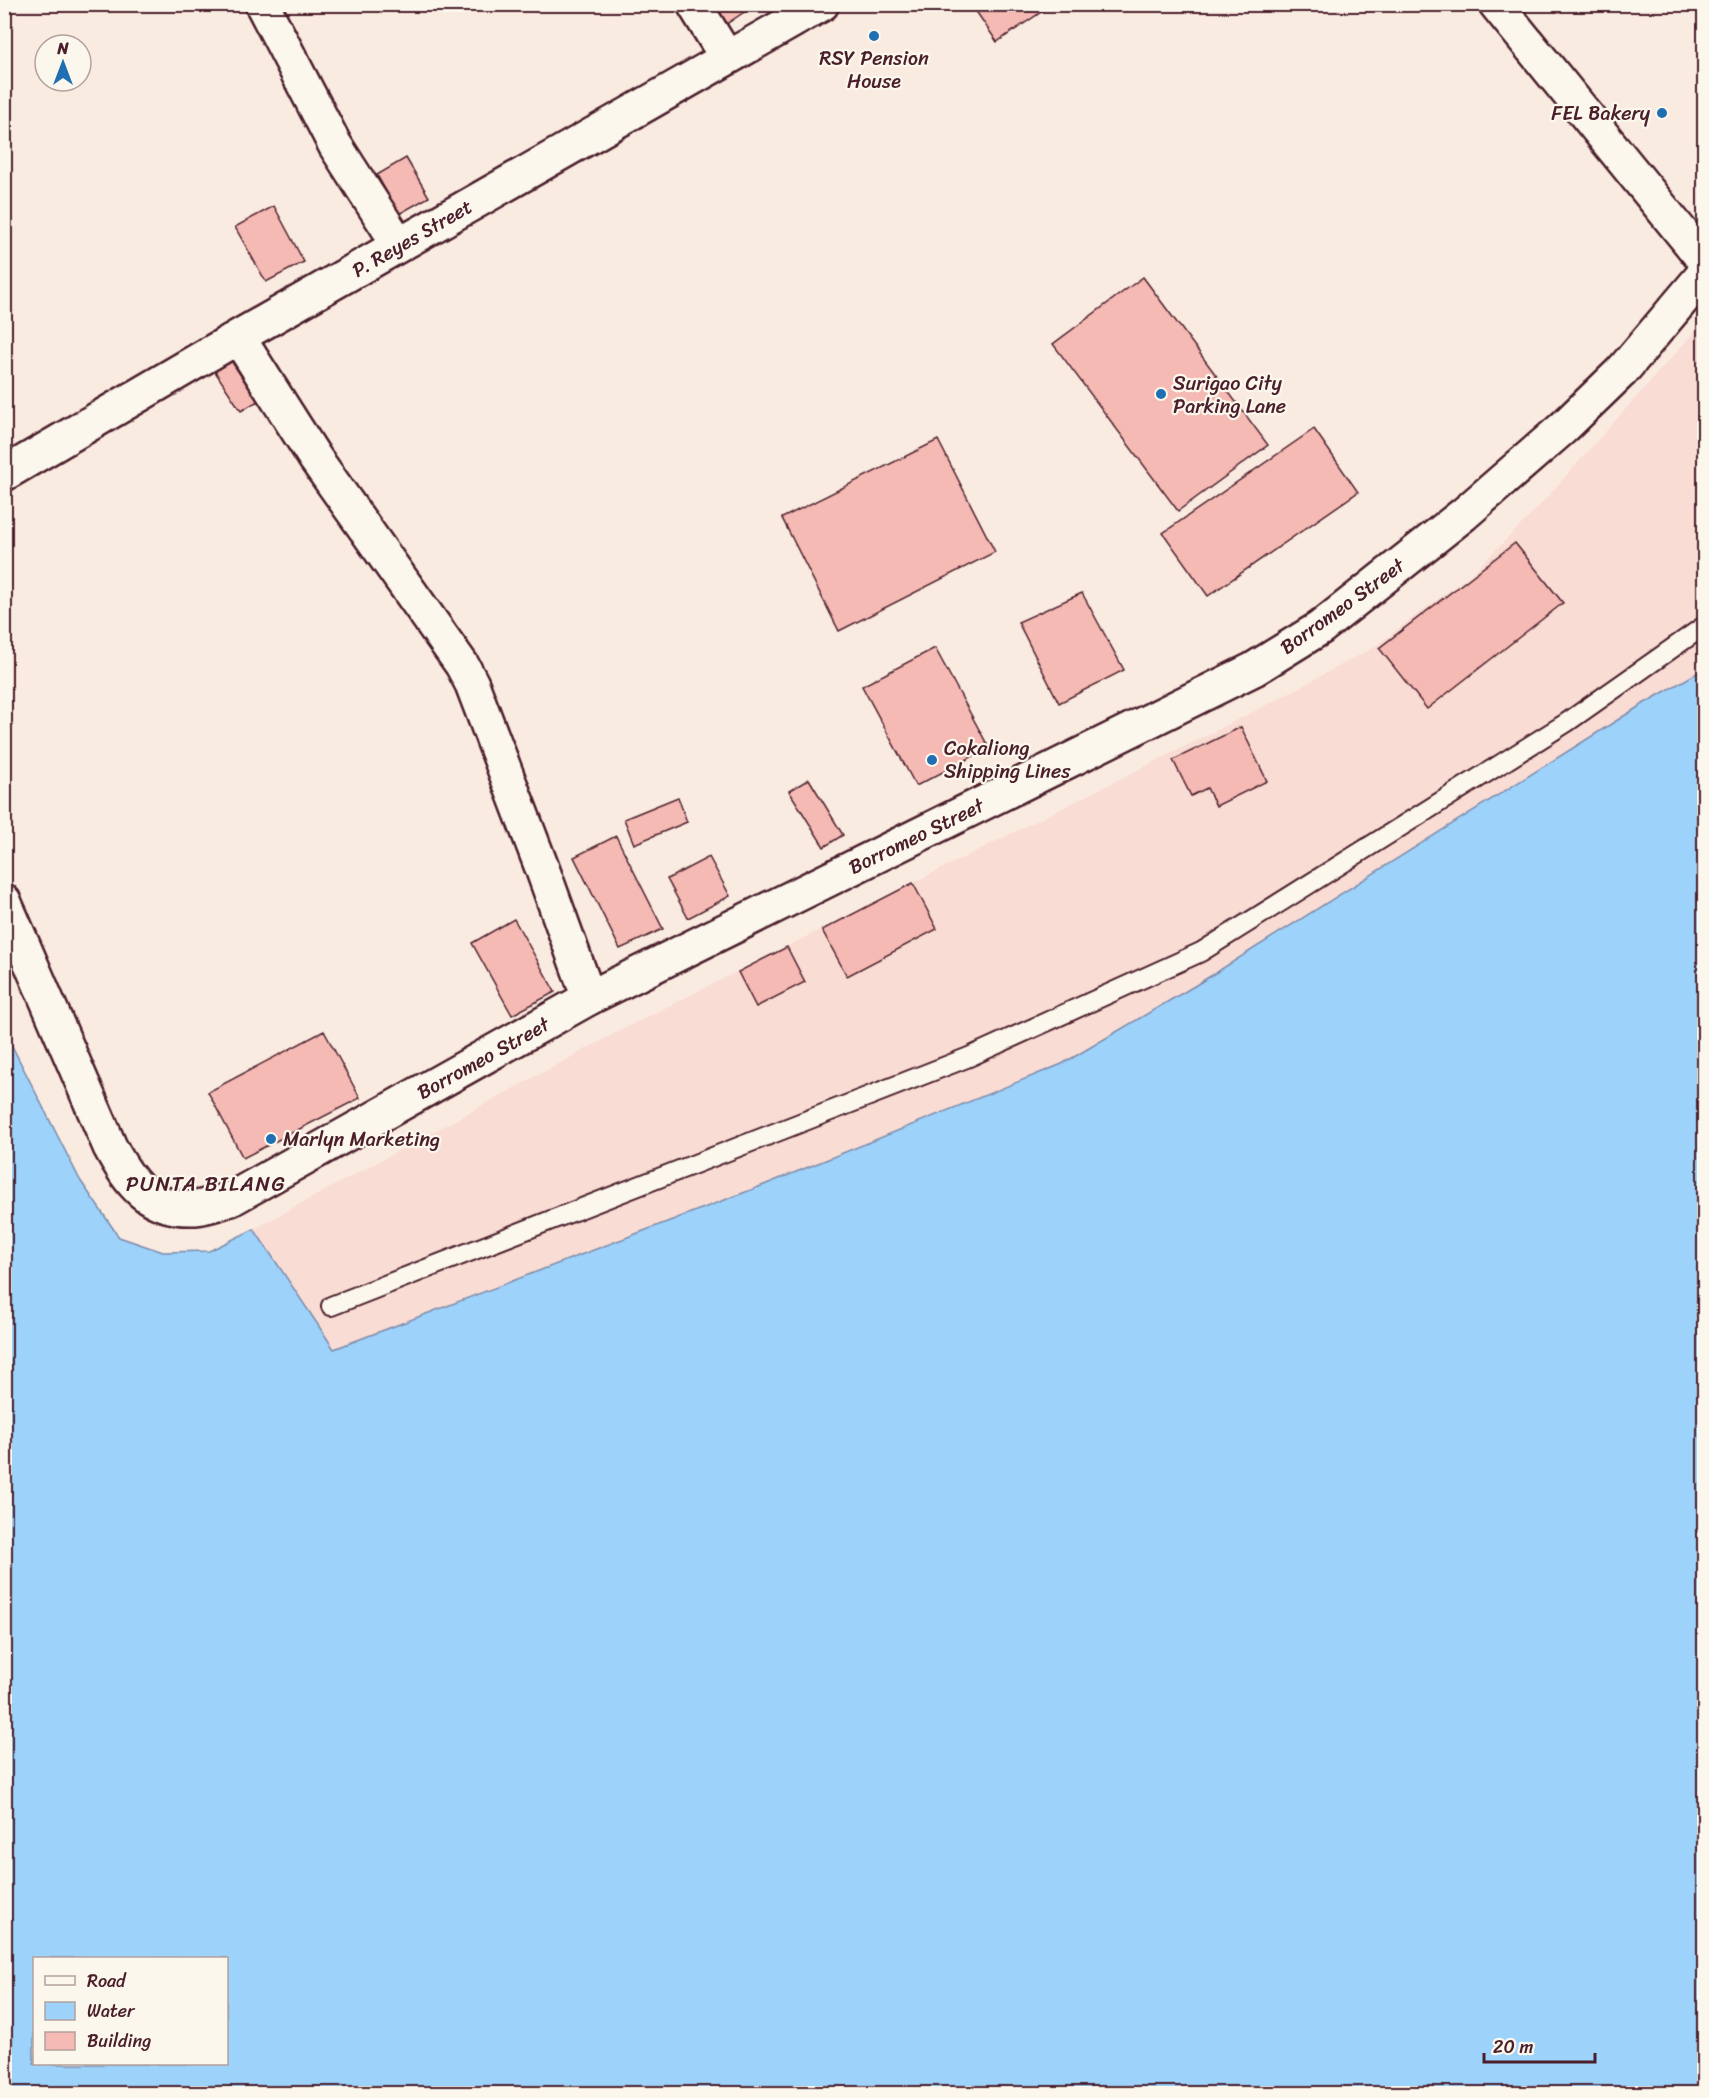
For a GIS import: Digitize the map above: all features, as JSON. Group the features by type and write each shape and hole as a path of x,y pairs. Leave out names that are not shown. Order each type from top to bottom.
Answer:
{"street":[{"path":"262,4 335,145 399,245"},
{"path":"694,4 727,58"},
{"name":"P. Reyes Street","path":"4,474 238,337 822,4"},
{"path":"1496,4 1704,260"},
{"name":"Borromeo Street","path":"4,902 110,1147 126,1177 147,1197 172,1207 196,1208 231,1199 589,998 1243,674 1320,628 1464,514 1563,428 1622,371 1704,274"},
{"path":"238,337 322,467 462,665 472,684 589,998"}],"lane":[{"path":"331,1306 969,1057 1201,952 1566,723 1704,626"}],"shaded area":[{"path":"1704,321 1704,669 1643,704 1196,985 1062,1064 764,1185 334,1349 254,1229 623,1029 1253,712 1373,648 1471,574 1532,514"}],"water":[{"path":"1704,669 1704,2093 5,2093 5,1032 80,1180 119,1237 163,1252 209,1251 254,1229 334,1349 764,1185 1062,1064 1196,985 1643,704"}],"building":[{"path":"712,4 756,4 725,25"},
{"path":"971,4 1053,4 997,42"},
{"path":"406,158 429,197 399,214 377,175"},
{"path":"274,206 304,262 266,282 235,227"},
{"name":"Surigao City Parking Lane","path":"1143,277 1268,445 1178,511 1053,344"},
{"path":"228,356 258,401 241,411 212,367"},
{"path":"1314,429 1358,492 1208,596 1163,533"},
{"path":"938,440 995,552 839,631 782,518"},
{"path":"1515,543 1563,603 1427,709 1379,648"},
{"path":"1082,593 1124,670 1059,703 1018,622"},
{"path":"935,648 989,748 916,786 862,686"},
{"path":"1241,727 1267,781 1216,806 1207,788 1191,796 1173,760"},
{"path":"809,779 843,835 824,847 789,791"},
{"path":"678,797 687,822 634,844 624,819"},
{"path":"616,836 663,929 620,949 574,857"},
{"path":"709,857 730,896 688,918 667,879"},
{"path":"913,883 937,929 847,976 822,930"},
{"path":"514,919 555,992 512,1015 472,943"},
{"path":"787,947 805,982 756,1007 738,972"},
{"path":"324,1031 360,1098 243,1158 208,1092"}],"place":[{"name":"RSY Pension House","path":"874,36"},
{"name":"FEL Bakery","path":"1662,113"},
{"name":"Surigao City Parking Lane","path":"1161,394"},
{"name":"Cokaliong Shipping Lines","path":"932,760"},
{"name":"Marlyn Marketing","path":"271,1139"}],"district":[{"name":"PUNTA BILANG","path":"206,1184"}]}
